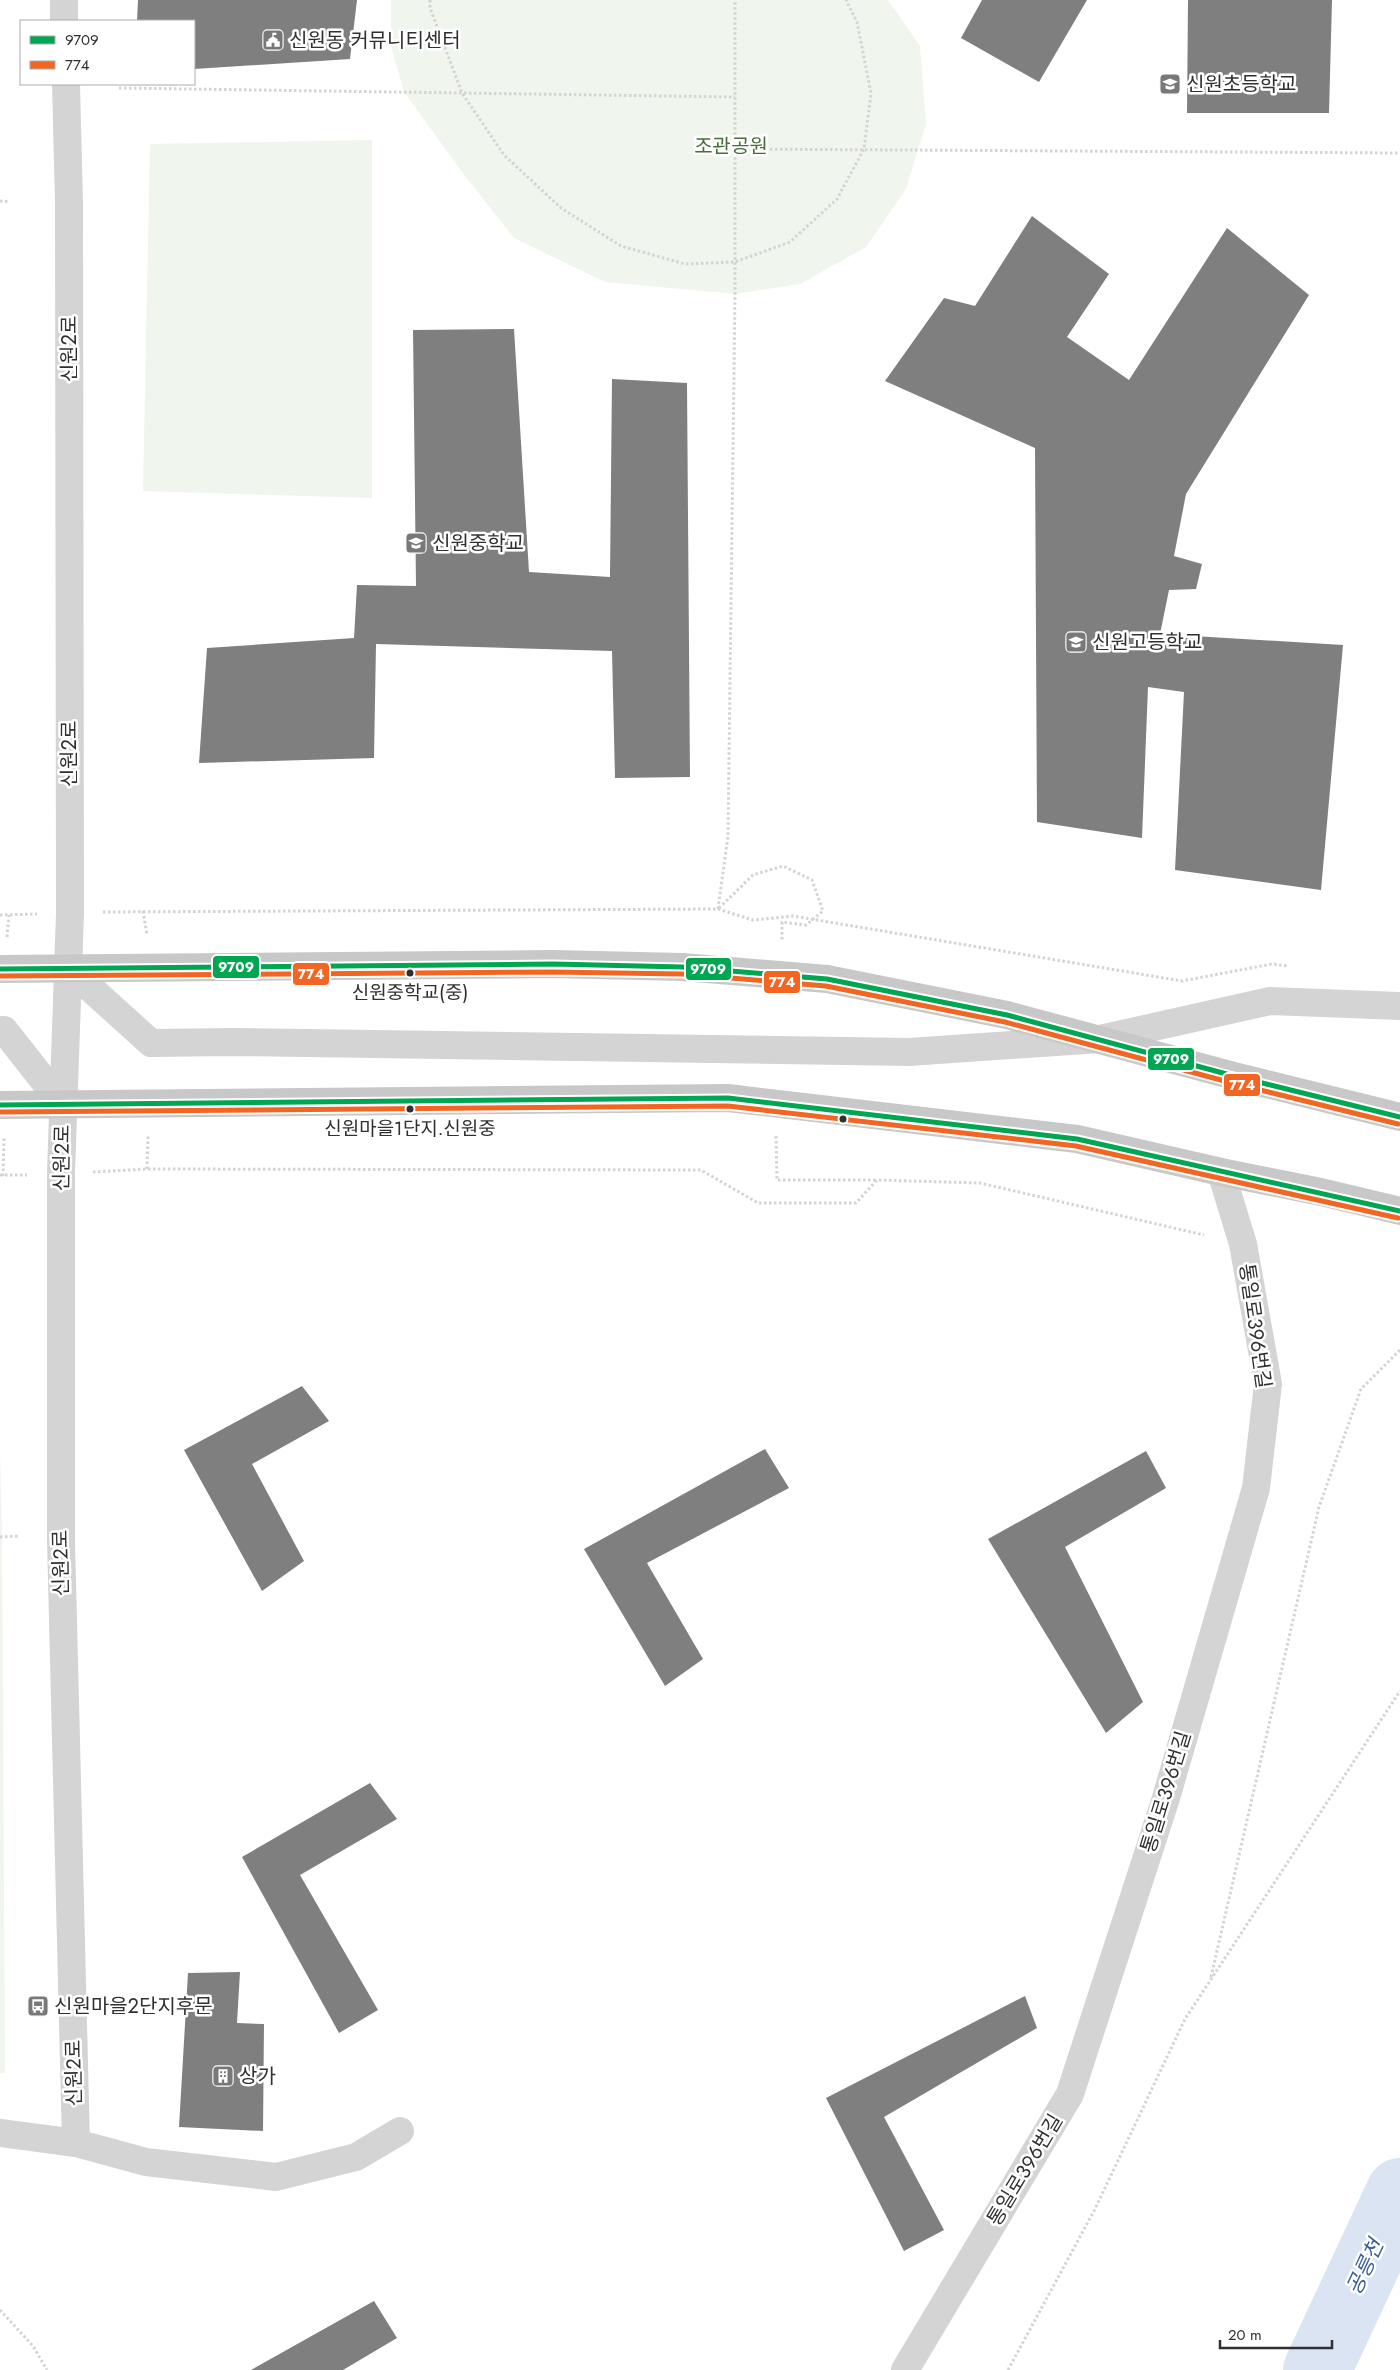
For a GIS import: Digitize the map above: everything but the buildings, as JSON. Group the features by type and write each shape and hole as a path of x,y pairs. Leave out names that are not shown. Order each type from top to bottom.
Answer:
{"main road":[{"path":"0,969 543,964 682,968 827,979 1007,1015 1234,1076 1388,1114"},
{"path":"0,1105 728,1098 1077,1139 1400,1211"}],"street":[{"path":"64,0 64,20"},
{"name":"신원2로","path":"66,85 69,202 70,913 63,1105 61,1540 76,2143"},
{"path":"68,968 151,1043 232,1042 908,1052 1100,1039 1270,1001 1400,1006"},
{"path":"0,1030 4,1030 63,1105"},
{"name":"통일로396번길","path":"905,2370 1070,2094 1166,1798 1256,1488 1268,1384 1243,1244 1221,1172"},
{"path":"0,2133 76,2143 146,2162 276,2177 356,2157 400,2131"}],"path":[{"path":"430,0 430,8 462,94 504,155 561,208 621,246 685,264 735,262 790,242 836,199 864,149 871,94 857,22 846,0"},
{"path":"718,908 728,836 735,262 735,0"},
{"path":"119,88 735,98"},
{"path":"735,149 1400,153"},
{"path":"0,202 10,202"},
{"path":"144,911 718,908 753,920 793,916 1182,981 1272,964 1291,966"},
{"path":"0,915 9,915"},
{"path":"147,1169 701,1170 758,1203 856,1202 876,1180 980,1183 1243,1244"},
{"path":"1210,1980 1319,1507 1360,1389 1400,1350"},
{"path":"0,1537 19,1536"},
{"path":"1008,2370 1095,2209 1185,2019 1400,1691"},
{"path":"0,2310 33,2346 46,2370"}],"green space":[{"name":"조관공원","path":"391,0 888,0 920,46 926,124 906,189 866,247 800,284 735,294 605,282 514,238 465,176 404,92 391,46"},
{"path":"372,140 372,498 143,491 150,144"},
{"path":"0,1450 2,1537 5,2073 0,2073"}],"waterway":[{"name":"공릉천","path":"1317,2370 1400,2192"}],"transit line":[{"name":"9709","path":"0,969 553,964 682,967 827,979 1007,1015 1234,1076 1400,1117"},
{"name":"774","path":"0,976 553,972 682,974 826,986 1005,1022 1232,1083 1398,1124"},
{"name":"9709","path":"0,1105 728,1098 1077,1139 1400,1211"},
{"name":"774","path":"0,1112 728,1106 1076,1146 1398,1218"}],"place":[{"name":"신원동 커뮤니티센터","path":"273,40"},
{"name":"신원초등학교","path":"1170,84"},
{"name":"신원중학교","path":"416,543"},
{"name":"신원고등학교","path":"1076,642"},
{"name":"신원중학교(중)","path":"410,973"},
{"name":"신원마을1단지.신원중","path":"410,1109"},
{"name":"신원마을2단지후문","path":"38,2006"},
{"name":"상가","path":"223,2076"}]}
